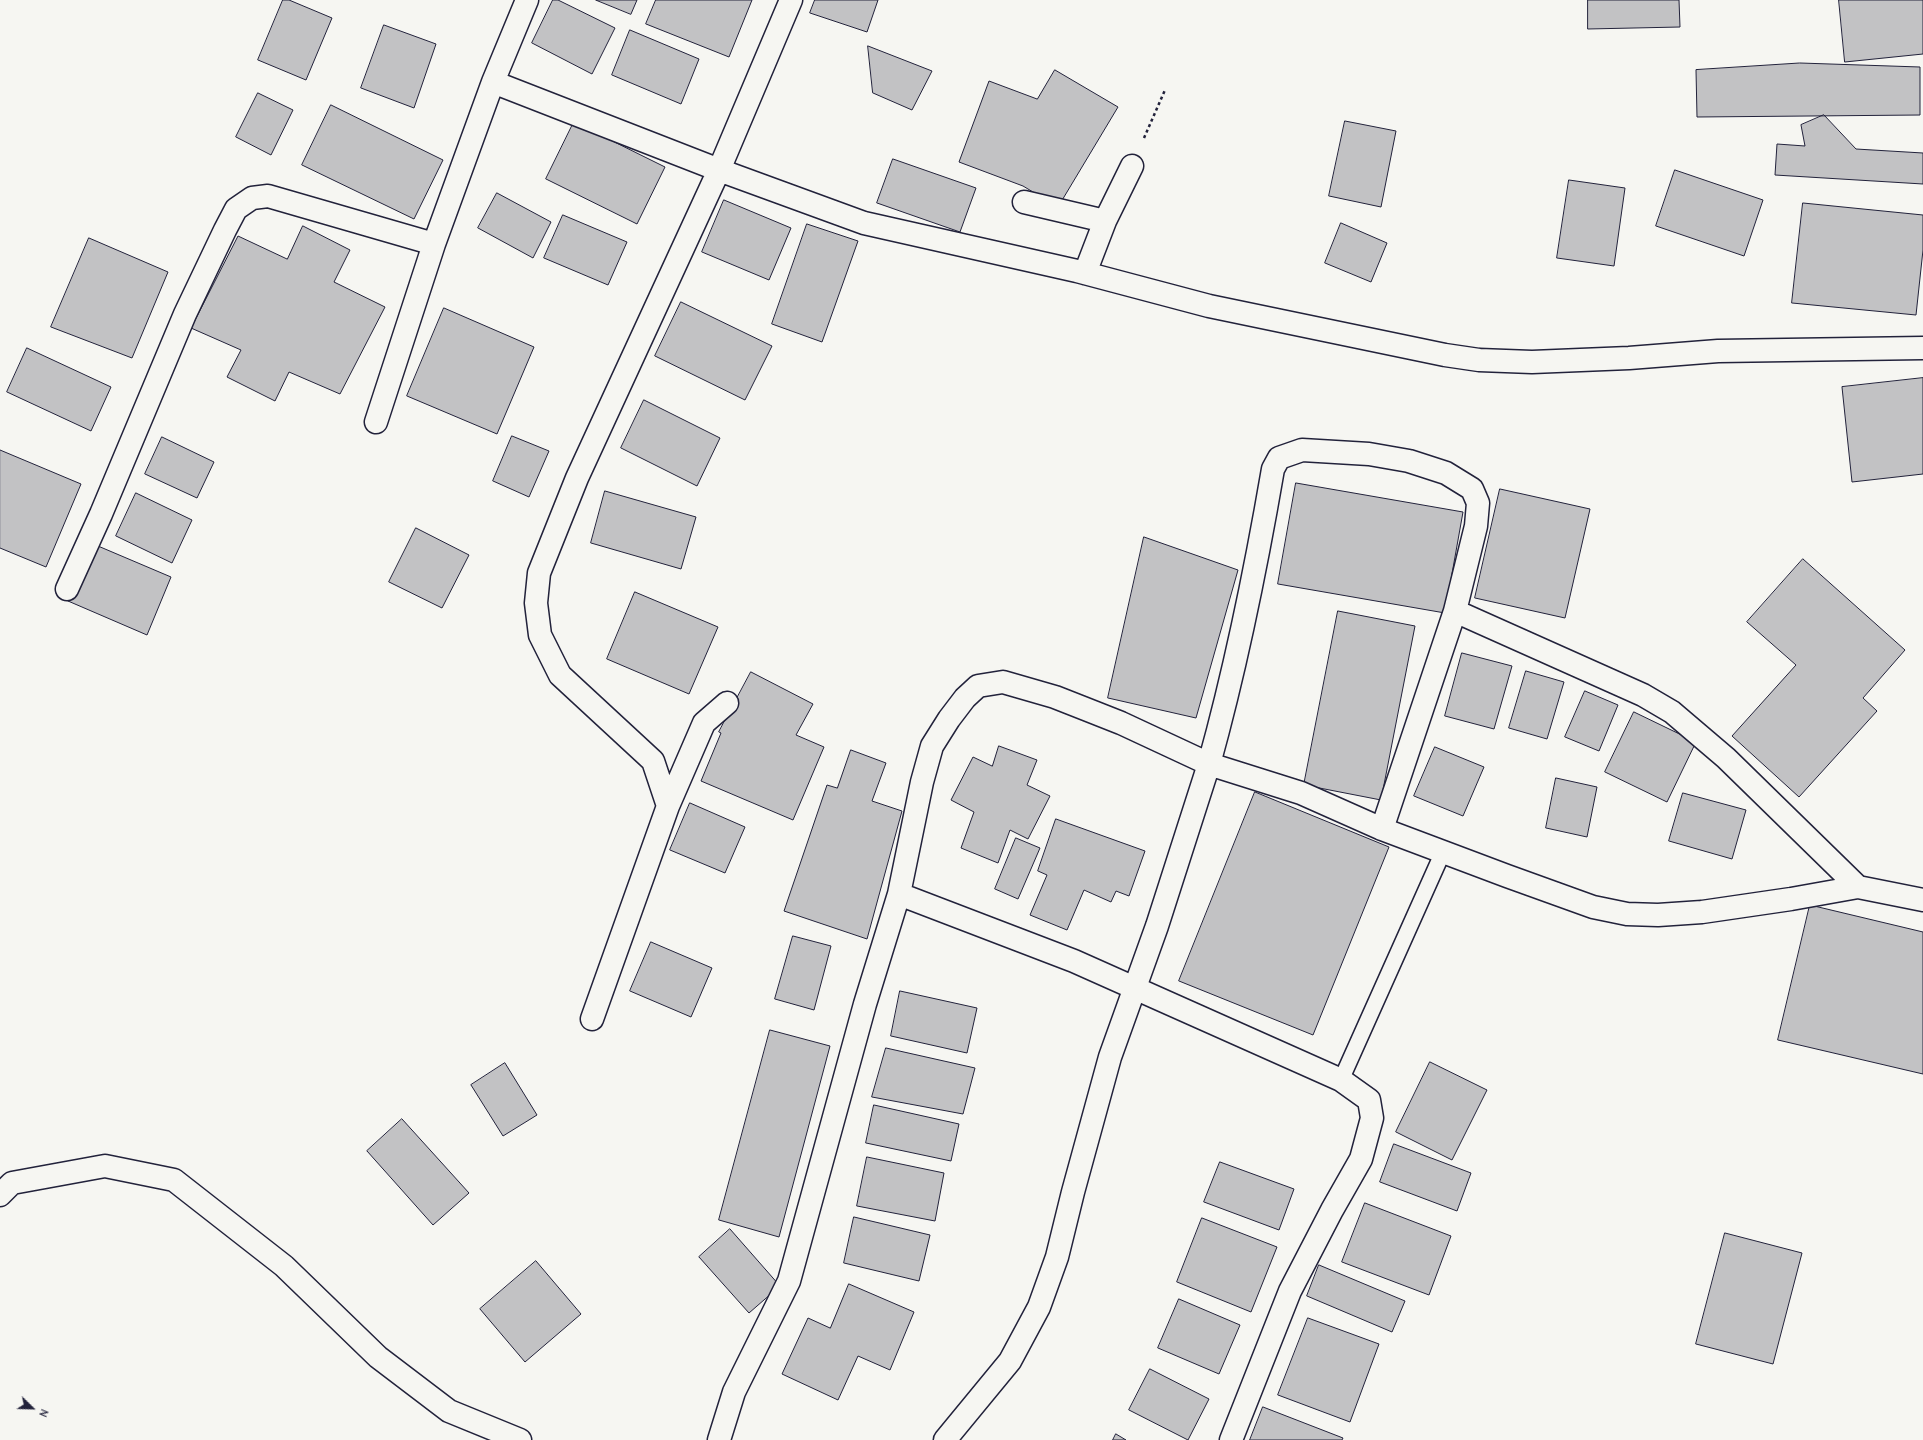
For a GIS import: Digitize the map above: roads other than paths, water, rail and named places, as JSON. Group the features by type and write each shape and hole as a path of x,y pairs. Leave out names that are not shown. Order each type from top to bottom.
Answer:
{"street":[{"path":"376,422 434,244 493,82 527,0"},
{"path":"668,806 652,761 560,675 540,635 537,595 539,573 577,478 719,170 791,0"},
{"path":"493,82 719,170 864,222 1085,273 1209,306 1410,348 1479,360 1532,362 1629,358 1718,351 1923,348"},
{"path":"1085,273 1105,221 1132,166"},
{"path":"67,590 101,514 185,314 236,209 252,198 268,196 434,244"},
{"path":"1024,202 1105,221"},
{"path":"945,1440 1010,1361 1039,1307 1057,1257 1110,1057 1157,926 1209,764 1222,716 1257,560 1273,469 1279,458 1302,450 1362,454 1409,460 1446,473 1472,489 1478,503 1476,526 1455,611 1382,829"},
{"path":"1455,611 1643,695 1667,709 1726,758 1858,887"},
{"path":"719,1440 734,1392 789,1281 865,1004 899,894 922,782 932,746 961,703 978,686 1003,682 1055,697 1121,723 1209,764 1301,792 1382,829 1594,907 1627,914 1658,915 1702,912 1791,899 1858,887 1923,900"},
{"path":"592,1019 668,806 704,723 727,703"},
{"path":"899,894 1074,961 1135,987 1341,1080 1369,1100 1372,1118 1361,1159 1290,1290 1231,1440"},
{"path":"4,1183 105,1166 174,1180 284,1266 378,1357 449,1411 520,1440"}],"lane":[{"path":"1341,1080 1443,852"}]}
